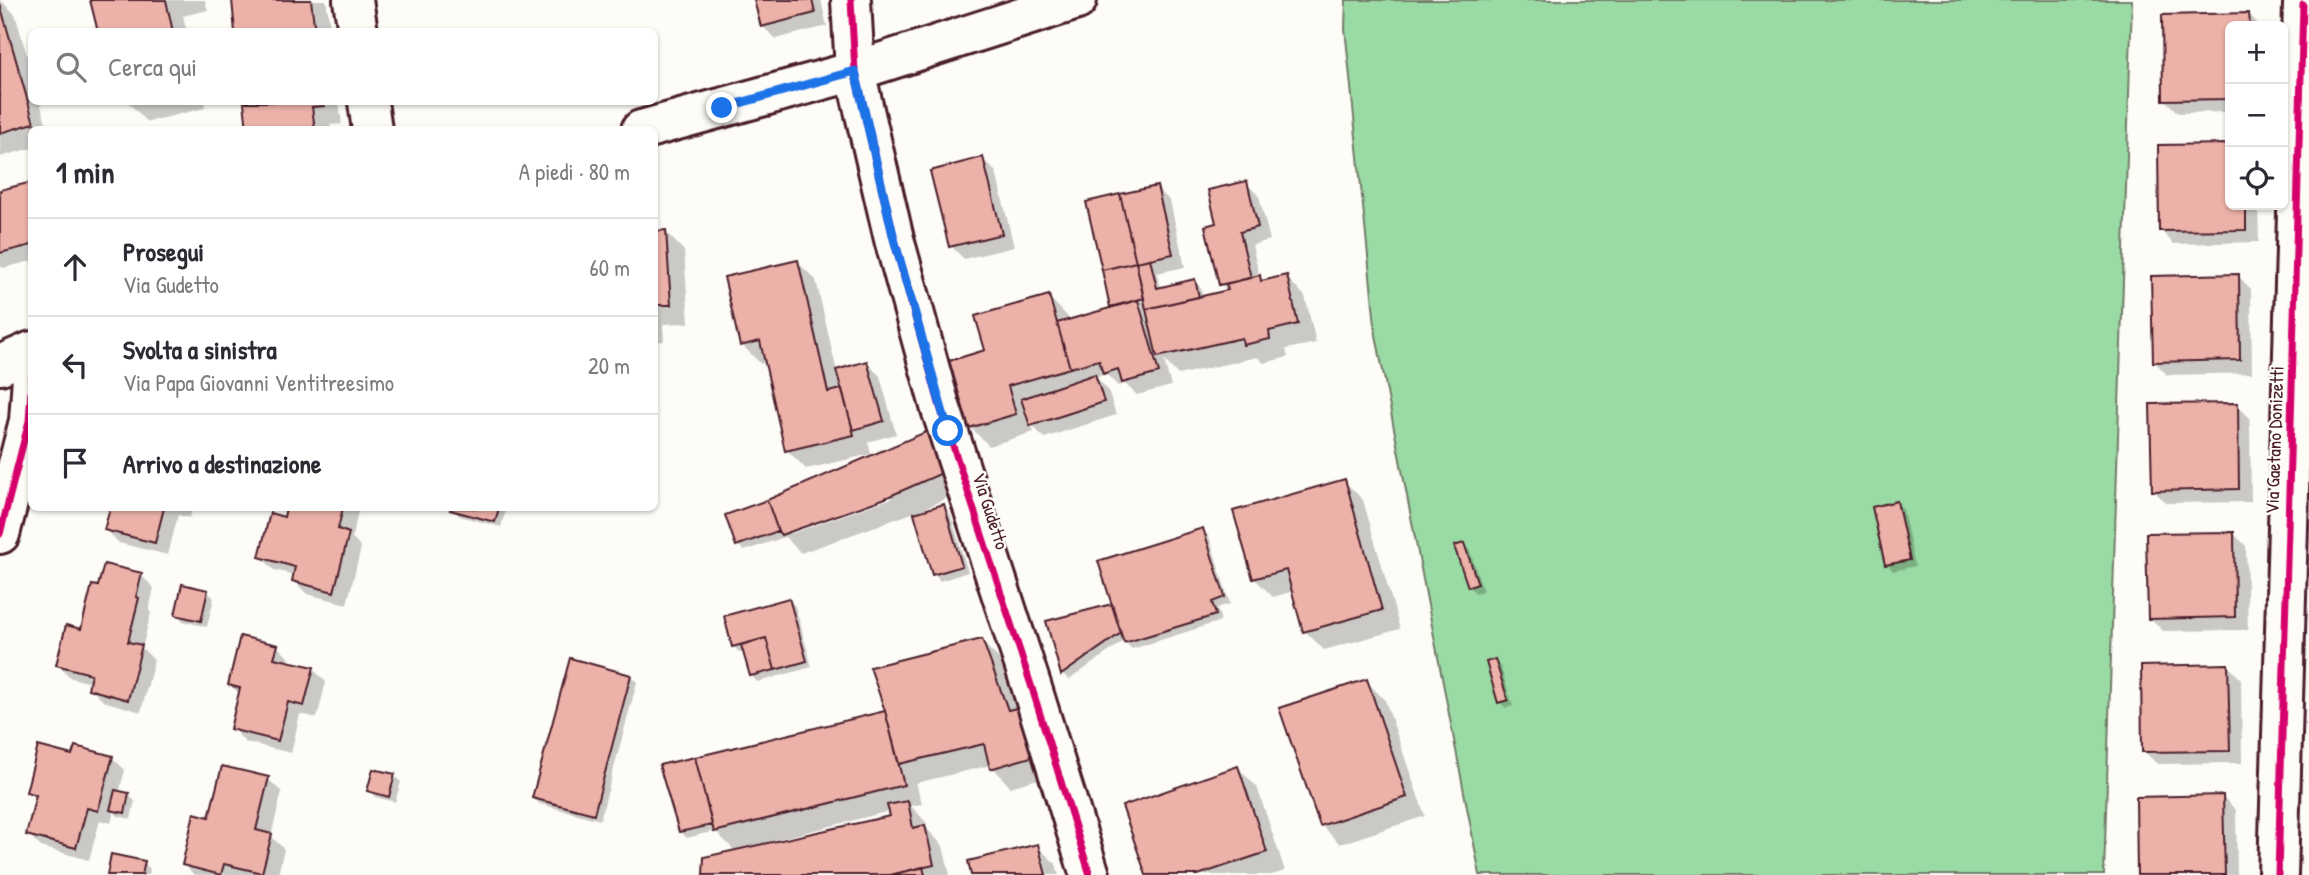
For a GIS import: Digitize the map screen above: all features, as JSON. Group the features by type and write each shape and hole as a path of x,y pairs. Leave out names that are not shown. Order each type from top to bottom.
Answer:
{"street":[{"path":"353,0 357,28"},
{"name":"Via Gudetto","path":"851,0 855,71 894,239 940,406 1090,875"},
{"path":"656,126 855,71 1077,0"},
{"name":"Via Gaetano Donizetti","path":"2278,875 2301,327 2303,5"},
{"path":"368,105 371,126"},
{"path":"0,365 28,353"},
{"path":"0,534 28,425"}],"green space":[{"path":"1346,0 2132,0 2104,875 1480,875 1376,335 1345,28"}],"building":[{"path":"90,0 166,0 172,28 97,28"},
{"path":"232,0 311,0 314,28 235,28"},
{"path":"754,0 812,0 815,13 761,27"},
{"path":"0,4 34,123 0,133"},
{"path":"2249,13 2250,21 2225,21 2225,99 2163,100 2162,15"},
{"path":"244,105 324,105 312,107 314,126 247,126"},
{"path":"2225,144 2225,210 2246,210 2246,230 2159,231 2158,145"},
{"path":"983,157 1002,234 949,247 930,171"},
{"path":"1247,181 1258,227 1240,232 1251,278 1219,285 1205,226 1216,223 1208,190"},
{"path":"28,183 28,246 0,253 0,190"},
{"path":"1157,186 1173,254 1136,262 1120,194"},
{"path":"1120,194 1136,262 1102,270 1086,202"},
{"path":"666,230 671,305 658,305 658,231"},
{"path":"1150,259 1157,288 1195,279 1199,297 1146,309 1136,262"},
{"path":"798,260 828,392 842,389 854,435 785,451 760,341 740,346 724,277"},
{"path":"1136,262 1144,298 1110,307 1102,270"},
{"path":"2239,274 2240,360 2153,362 2151,276"},
{"path":"1260,275 1261,281 1287,275 1298,324 1269,331 1270,339 1243,345 1242,338 1157,357 1146,309 1228,290 1226,284"},
{"path":"1049,295 1070,368 1008,386 1016,414 969,428 949,361 985,350 975,316"},
{"path":"1138,300 1159,373 1122,383 1118,369 1103,374 1099,360 1070,368 1057,323"},
{"path":"867,361 884,421 853,430 836,370"},
{"path":"1095,374 1104,402 1030,426 1021,399"},
{"path":"2238,403 2239,489 2152,491 2150,404"},
{"path":"935,428 949,470 883,499 781,535 778,531 767,500"},
{"path":"1345,479 1382,610 1303,632 1286,570 1253,579 1233,511"},
{"path":"767,500 778,531 736,546 725,515"},
{"path":"1897,501 1910,560 1885,565 1872,507"},
{"path":"944,504 962,566 932,575 914,513"},
{"path":"109,511 163,511 155,543 104,530"},
{"path":"285,511 342,511 338,529 349,533 334,592 292,581 295,567 259,557 270,513 284,517"},
{"path":"454,511 498,511 495,522"},
{"path":"1203,528 1225,597 1212,602 1216,615 1124,643 1098,561"},
{"path":"2234,532 2235,617 2148,619 2146,533"},
{"path":"1464,543 1478,584 1468,587 1454,546"},
{"path":"104,564 142,573 128,642 142,645 128,700 88,689 91,674 56,665 66,625 81,629 92,585 98,586"},
{"path":"182,584 208,590 201,621 175,615"},
{"path":"789,598 807,661 775,670 766,638 732,647 724,616"},
{"path":"1112,604 1121,633 1061,675 1046,621"},
{"path":"240,636 278,645 274,658 314,667 304,706 288,702 278,741 230,729 240,688 228,685"},
{"path":"766,638 775,670 750,676 741,645"},
{"path":"982,639 1008,710 1026,706 1041,754 990,769 984,744 899,764 870,667"},
{"path":"570,658 631,675 594,814 532,798"},
{"path":"1495,659 1508,700 1498,703 1486,662"},
{"path":"2228,664 2230,751 2142,752 2141,666"},
{"path":"1367,679 1407,797 1320,826 1279,708"},
{"path":"885,711 904,785 714,832 695,757"},
{"path":"38,746 72,755 75,746 113,756 98,811 87,808 76,848 26,835 36,795 26,792"},
{"path":"695,757 712,825 679,832 659,765"},
{"path":"222,766 269,777 256,830 272,834 262,873 224,864 221,875 182,865 194,813 209,817"},
{"path":"1238,766 1267,852 1198,875 1146,875 1122,806"},
{"path":"373,769 395,774 389,797 367,791"},
{"path":"115,790 129,793 125,813 110,810"},
{"path":"2223,795 2225,875 2137,875 2136,797"},
{"path":"908,801 913,828 925,825 934,865 890,875 703,875 704,857 890,816 887,805"},
{"path":"1038,844 1046,875 971,875 968,861"},
{"path":"111,854 145,861 142,875 107,875"},
{"path":"923,867 925,875 890,875"}],"cycle path":[{"path":"851,0 855,71 894,239 940,406 1090,875"},
{"path":"2278,875 2303,5"},
{"path":"0,534 28,425"}],"route":[{"path":"722,108 855,71 894,239 948,431"}]}
